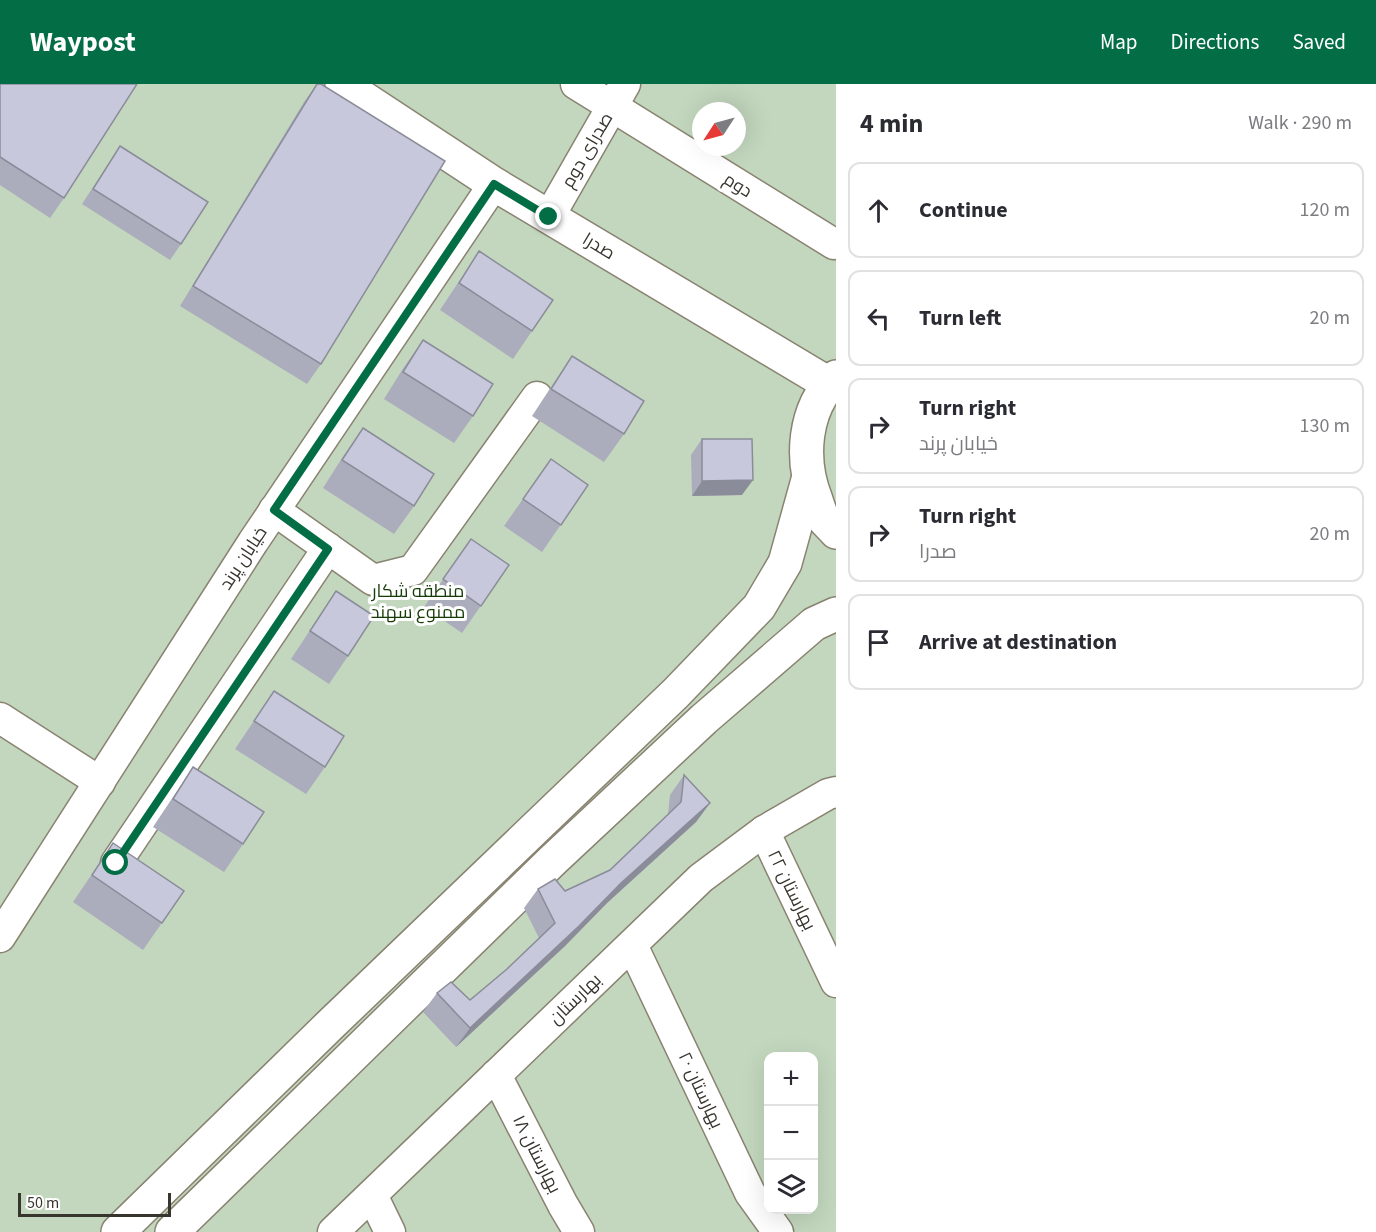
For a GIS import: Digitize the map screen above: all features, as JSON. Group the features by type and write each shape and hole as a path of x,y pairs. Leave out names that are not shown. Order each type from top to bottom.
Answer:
{"main road":[{"name":"صدرا","path":"342,84 494,184 833,381"},
{"path":"833,381 813,414 806,447 808,480 823,517 836,532"},
{"path":"118,1232 313,1041 676,693 759,607 785,563 808,480"},
{"path":"172,1232 552,861 704,718 814,624 836,614"}],"street":[{"name":"دوم","path":"576,84 618,95 834,244"},
{"name":"صدرای دوم","path":"549,217 618,95"},
{"name":"خیابان پرند","path":"0,937 274,510 494,184"},
{"path":"274,510 373,580 413,570 537,397"},
{"path":"116,863 328,549"},
{"path":"0,718 100,782"},
{"name":"بهارستان","path":"333,1232 700,878 764,831 828,794 836,792"},
{"name":"بهارستان ۲۲","path":"764,831 836,982"},
{"name":"بهارستان ۲۰","path":"632,945 750,1193 778,1232"},
{"name":"بهارستان ۱۸","path":"496,1075 579,1232"},
{"path":"372,1195 390,1232"}],"green space":[{"name":"منطقه شکار ممنوع سهند","path":"0,84 836,84 836,1232 0,1232"}],"building":[{"path":"0,84 137,84 64,198 0,157"},
{"path":"317,84 321,84 445,161 321,364 193,286"},
{"path":"120,146 208,202 181,244 93,189"},
{"path":"479,251 553,300 532,331 459,283"},
{"path":"423,340 493,384 473,416 403,372"},
{"path":"572,356 644,401 624,434 551,389"},
{"path":"363,428 434,474 414,506 342,460"},
{"path":"702,439 752,439 753,480 702,481"},
{"path":"551,459 588,485 561,525 523,499"},
{"path":"471,539 509,565 481,606 443,579"},
{"path":"336,591 374,616 348,656 310,631"},
{"path":"274,691 344,736 325,767 254,721"},
{"path":"193,767 264,812 243,844 173,799"},
{"path":"684,775 710,803 621,883 579,926 470,1028 437,993 451,982 470,1000 507,969 555,923 538,889 555,879 565,891 610,870 681,802"},
{"path":"113,843 184,891 162,923 92,875"}],"route":[{"path":"116,863 328,549 274,510 494,184 549,217"}]}
